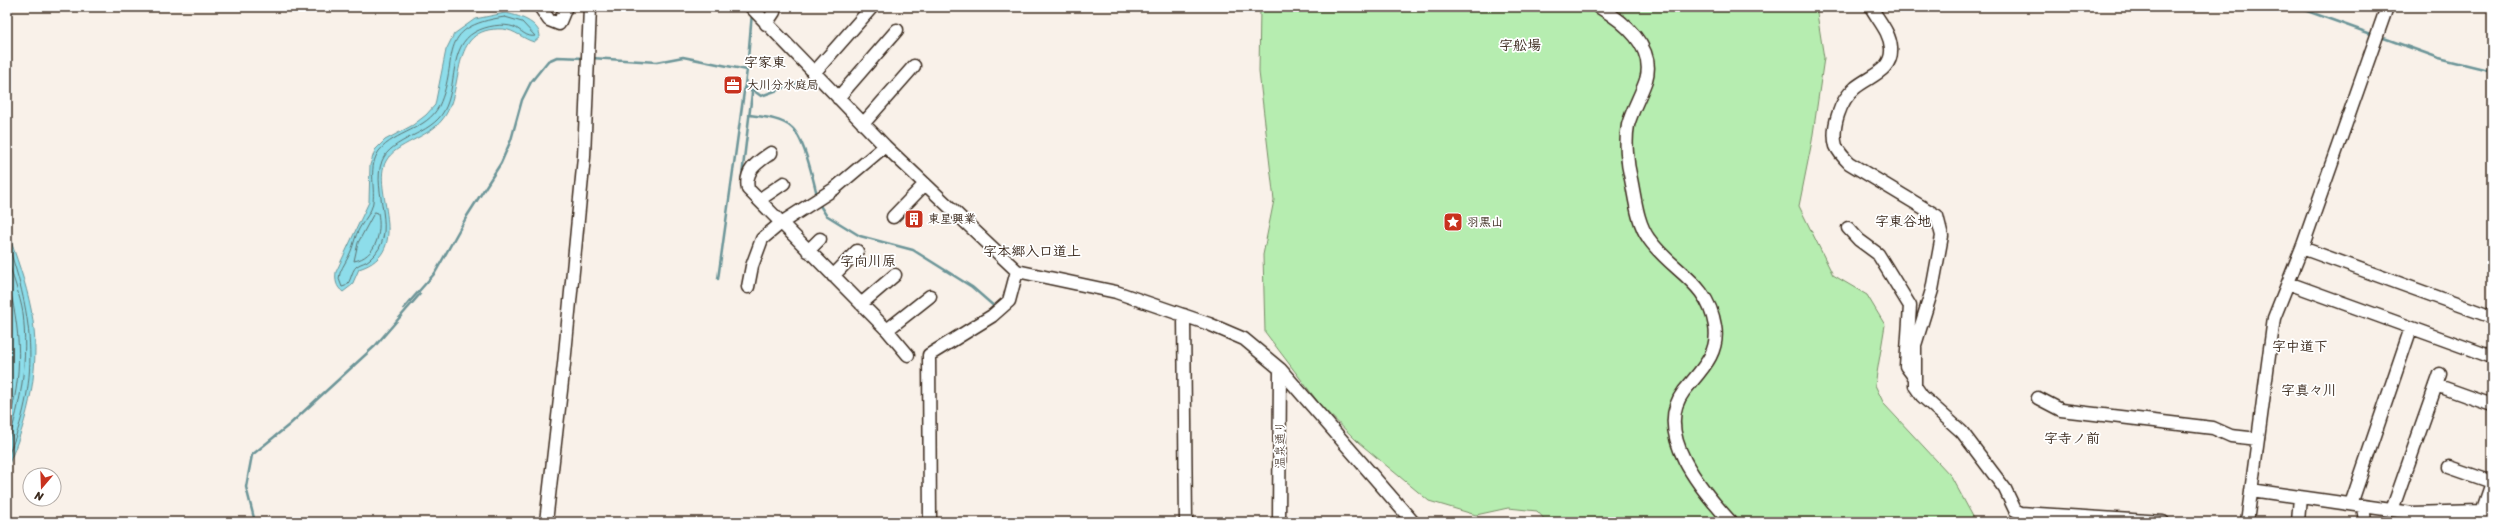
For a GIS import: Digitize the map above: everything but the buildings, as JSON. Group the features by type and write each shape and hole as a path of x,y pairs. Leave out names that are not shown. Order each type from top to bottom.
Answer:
{"street":[{"path":"540,7 550,20 560,24 566,7"},
{"path":"546,522 564,364 584,157 590,7"},
{"path":"751,7 813,74 885,146 1017,271 1116,292 1184,315 1244,339 1280,369 1413,522"},
{"path":"763,21 774,12 771,7"},
{"path":"813,74 872,7"},
{"path":"1599,7 1633,33 1641,44 1645,56 1646,78 1628,125 1630,176 1640,220 1649,239 1701,290 1713,314 1715,335 1713,351 1708,362 1676,403 1676,432 1681,456 1694,478 1731,522"},
{"path":"1871,7 1888,34 1892,48 1888,63 1880,73 1854,88 1842,105 1835,135 1840,154 1849,163 1937,216 1942,236 1932,290 1915,345 1915,386 1922,396 1962,432 2005,489 2015,510 2022,517 2163,522"},
{"path":"2247,522 2274,318 2302,248 2387,7"},
{"path":"838,98 896,30"},
{"path":"863,124 914,66"},
{"path":"748,287 752,266 762,239 781,223 834,189 885,146"},
{"path":"772,153 752,166 746,181 748,189 887,330 903,355 929,355 992,316 1009,301 1017,271"},
{"path":"759,200 784,183"},
{"path":"893,217 925,184"},
{"path":"1848,228 1859,240 1878,254 1910,306 1906,366 1915,378"},
{"path":"808,251 820,239"},
{"path":"2302,248 2492,317"},
{"path":"833,276 858,251"},
{"path":"861,304 895,275"},
{"path":"2288,283 2492,357"},
{"path":"887,330 930,296"},
{"path":"1184,315 1186,522"},
{"path":"2351,504 2411,328"},
{"path":"929,355 930,522"},
{"name":"温泉通り","path":"1279,522 1280,369"},
{"path":"2392,510 2438,380 2492,405"},
{"path":"2038,398 2061,410 2214,428 2231,436 2258,439"},
{"path":"2251,490 2412,513 2487,514 2492,482 2449,466"},
{"path":"2298,522 2300,497"},
{"path":"2363,506 2365,522"}],"green space":[{"path":"1260,7 1816,7 1824,58 1812,141 1799,206 1833,275 1867,295 1885,325 1875,385 1884,404 1951,476 1976,522 1547,522 1537,511 1508,508 1476,515 1429,501 1358,442 1321,406 1265,332 1263,255 1274,200 1259,72"}],"water":[{"path":"505,13 516,15 532,23 539,32 540,37 534,42 511,31 503,29 485,31 473,38 465,49 460,62 454,93 442,120 429,131 397,150 386,161 383,173 383,187 388,219 388,234 385,248 376,260 359,269 352,285 343,292 336,283 336,272 369,202 370,165 375,150 385,140 413,125 426,115 435,105 446,50 454,34 475,19"},
{"path":"7,230 29,299 34,329 35,350 34,370 27,410 22,430 7,468"}],"waterway":[{"path":"2296,7 2374,35"},
{"path":"591,58 657,62 683,57 747,70 752,13"},
{"path":"2381,37 2439,58 2492,71"},
{"path":"404,308 435,273 467,216 501,163 511,140 522,100 531,82 548,61 557,57 584,58"},
{"path":"718,279 747,70"},
{"path":"750,88 761,96 800,82"},
{"path":"741,184 752,93 750,89 744,88"},
{"path":"749,115 771,118 787,124 796,132 804,149 817,195"},
{"path":"819,204 826,215 860,236 913,250 972,287 996,308"},
{"path":"255,522 246,487 252,455 289,425 375,346 420,294"}],"place":[{"name":"大川分水庭局","path":"733,85"},
{"name":"東星興業","path":"914,219"},
{"name":"羽黒山","path":"1453,222"}],"district":[{"name":"字舩場","path":"1520,45"},
{"name":"字家東","path":"765,62"},
{"name":"字東谷地","path":"1903,221"},
{"name":"字本郷入口道上","path":"1032,251"},
{"name":"字向川原","path":"868,261"},
{"name":"字中道下","path":"2300,346"},
{"name":"字真々川","path":"2309,390"},
{"name":"字寺ノ前","path":"2072,438"}]}
